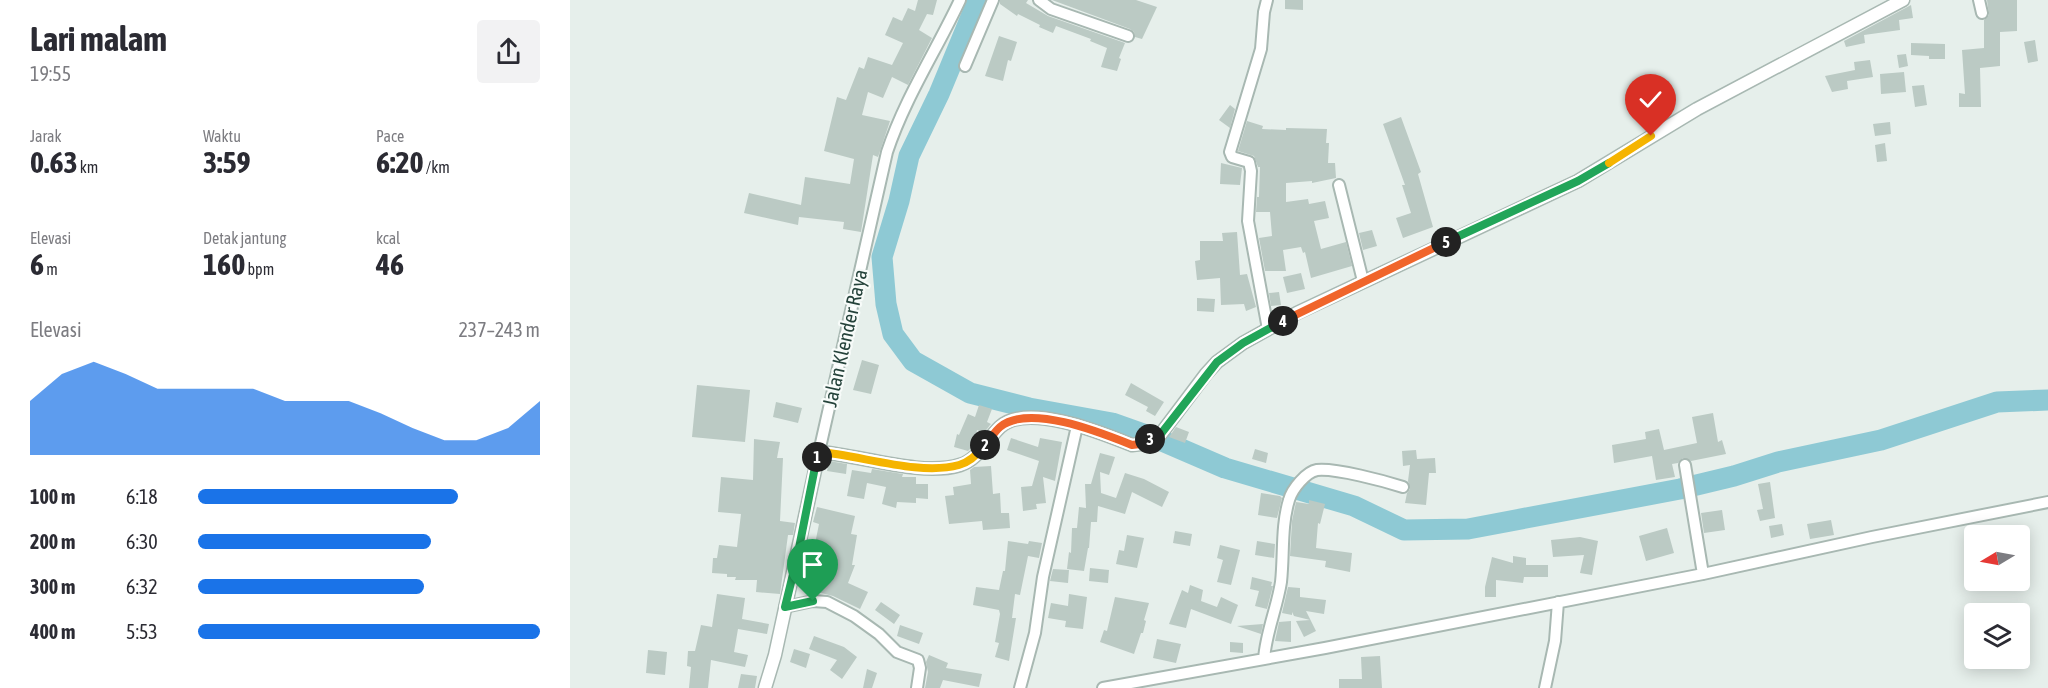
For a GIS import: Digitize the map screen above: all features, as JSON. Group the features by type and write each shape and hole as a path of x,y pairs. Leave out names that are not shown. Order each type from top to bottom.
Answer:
{"street":[{"name":"Jalan Klender Raya","path":"765,688 775,655 887,152 904,105 946,31 960,0"},
{"path":"965,66 993,0"},
{"path":"1039,0 1051,9 1128,36"},
{"path":"1267,0 1262,49 1230,152 1232,157 1249,162 1251,171 1248,221 1268,329"},
{"path":"819,452 918,467 949,467 961,465 972,459 1000,427 1018,419 1045,419 1077,426 1132,445 1160,435 1217,362 1232,350 1268,329 1363,281 1578,181 1706,104 1903,0"},
{"path":"1979,0 1982,13"},
{"path":"1339,185 1363,281"},
{"path":"1020,688 1035,633 1043,577 1077,426"},
{"path":"1685,469 1703,574"},
{"path":"1264,659 1272,613 1281,581 1282,548 1289,501 1292,493 1304,478 1317,470 1331,471 1381,480 1403,487"},
{"path":"1103,688 1703,574 2048,502"},
{"path":"785,607 813,601 827,603 854,616 879,634 897,652 918,660 920,668 917,688"},
{"path":"1545,688 1555,641 1558,602"}],"building":[{"path":"918,0 937,0 933,15 927,14 919,30 932,38 908,85 892,77 883,98 868,92 862,115 890,121 878,157 873,155 861,232 843,229 844,222 799,217 798,225 744,213 749,193 801,205 805,177 850,184 854,159 824,151 837,97 846,100 859,67 864,69 868,57 892,65 903,43 885,35 893,17 902,21 908,8 915,11"},
{"path":"1000,0 1028,0 1026,3 1048,16 1125,43 1117,71 1101,67 1107,48 1090,41 1091,39 1056,26 1053,33 1039,27 1040,25 1018,14 1017,16 1000,4"},
{"path":"1052,0 1136,0 1157,7 1142,39 1135,37 1134,32 1130,29"},
{"path":"1285,0 1303,0 1303,10 1285,9"},
{"path":"1987,0 2017,0 2017,31 2000,32 2000,66 1980,68 1981,107 1959,107 1959,93 1965,94 1962,50 1984,48 1984,20 1989,15"},
{"path":"1911,5 1913,18 1899,20 1900,30 1864,35 1865,43 1846,47 1844,41"},
{"path":"999,36 1017,42 1011,61 1008,60 1003,81 985,76"},
{"path":"2035,40 2038,61 2028,63 2024,42"},
{"path":"1911,43 1945,44 1945,59 1929,59 1929,56 1911,55"},
{"path":"1906,54 1908,66 1899,68 1897,55"},
{"path":"1870,60 1873,77 1847,81 1848,89 1832,92 1825,76 1855,70 1854,62"},
{"path":"1904,72 1906,92 1881,94 1880,74"},
{"path":"1924,85 1927,105 1915,107 1912,86"},
{"path":"1230,105 1235,109 1230,128 1219,120"},
{"path":"1401,117 1421,172 1418,174 1433,227 1403,238 1396,218 1411,213 1402,185 1405,185 1383,124"},
{"path":"1247,121 1263,126 1262,129 1327,129 1328,163 1335,163 1336,178 1312,183 1312,181 1286,183 1286,202 1308,199 1309,204 1325,201 1329,218 1314,221 1321,249 1346,242 1352,266 1311,278 1305,252 1303,253 1301,247 1283,250 1286,271 1265,271 1259,238 1272,236 1270,212 1256,212 1260,167 1254,156 1238,151"},
{"path":"1890,122 1891,134 1875,136 1873,124"},
{"path":"1885,143 1887,161 1877,162 1875,145"},
{"path":"1221,163 1242,168 1240,185 1220,184"},
{"path":"1372,230 1377,246 1363,250 1359,233"},
{"path":"1237,232 1240,275 1247,274 1256,307 1246,311 1244,304 1221,305 1220,278 1197,280 1195,261 1200,260 1200,241 1223,241 1222,233"},
{"path":"1301,273 1305,289 1287,293 1283,277"},
{"path":"1279,292 1281,305 1271,306 1269,293"},
{"path":"1197,298 1215,299 1214,312 1197,311"},
{"path":"862,360 879,365 871,394 853,390"},
{"path":"1131,383 1164,402 1155,416 1146,411 1148,407 1125,395"},
{"path":"697,385 750,390 745,442 692,437"},
{"path":"776,402 802,408 798,423 773,417"},
{"path":"979,405 992,409 987,422 991,424 984,433 977,430 973,446 968,451 954,447 957,434 959,435 968,414 975,417"},
{"path":"1713,413 1718,442 1722,440 1726,454 1691,461 1683,458 1678,463 1672,464 1675,477 1656,480 1652,456 1614,463 1612,445 1646,439 1645,432 1659,429 1664,450 1697,443 1692,417"},
{"path":"1176,427 1189,432 1185,443 1169,437"},
{"path":"1011,438 1038,447 1040,438 1062,442 1055,481 1043,477 1046,503 1036,504 1037,509 1023,511 1021,487 1032,486 1039,461 1007,450"},
{"path":"754,439 780,442 777,458 783,458 780,521 795,523 793,535 788,535 780,594 756,592 757,580 735,580 736,577 727,577 727,574 712,573 713,558 717,558 719,545 737,547 741,514 718,512 721,477 753,480"},
{"path":"1255,449 1268,453 1266,463 1252,459"},
{"path":"1416,450 1417,459 1435,458 1436,473 1429,473 1426,505 1405,503 1410,489 1408,481 1410,465 1403,466 1402,451"},
{"path":"1100,453 1115,457 1109,475 1100,472 1101,493 1116,498 1125,473 1144,479 1169,492 1162,507 1132,492 1125,514 1098,506 1097,522 1091,522 1084,571 1067,569 1069,552 1071,553 1072,528 1077,528 1079,507 1086,508 1085,484 1091,484"},
{"path":"829,461 847,464 846,474 827,471"},
{"path":"991,466 993,494 1000,493 1001,513 1009,513 1010,528 983,530 982,521 949,524 945,496 954,495 953,487 971,484 970,470 974,467"},
{"path":"872,469 903,474 902,477 916,477 916,484 928,484 928,499 916,498 916,503 897,502 896,508 882,504 886,487 867,483 864,499 847,496 852,470 871,473"},
{"path":"1770,482 1775,518 1760,521 1757,510 1763,509 1758,484"},
{"path":"1261,493 1282,498 1277,518 1258,515"},
{"path":"1309,500 1325,504 1320,524 1318,523 1316,548 1352,553 1350,572 1325,567 1326,561 1290,556 1292,521 1296,502 1309,504"},
{"path":"817,507 855,516 851,534 857,535 852,565 855,565 848,583 868,592 860,609 833,596 809,590 814,575 817,576 827,547 815,544 819,524 813,522"},
{"path":"1722,510 1725,530 1704,533 1701,513"},
{"path":"1831,520 1834,535 1810,539 1807,524"},
{"path":"1782,524 1784,535 1771,538 1769,526"},
{"path":"1667,528 1674,553 1646,561 1639,536"},
{"path":"1175,531 1192,534 1190,546 1173,543"},
{"path":"1127,535 1144,538 1137,568 1116,564 1119,550 1124,551"},
{"path":"1580,537 1598,541 1592,575 1580,573 1584,555 1553,557 1551,540"},
{"path":"1008,541 1028,544 1029,541 1042,543 1039,558 1028,556 1020,595 1015,594 1012,618 1016,618 1009,661 995,657 999,643 995,642 999,610 973,605 976,587 999,590 1003,571 1005,571"},
{"path":"1257,541 1275,544 1274,558 1255,555"},
{"path":"1220,545 1240,550 1231,585 1217,582 1223,560 1217,558"},
{"path":"1513,556 1526,558 1526,565 1548,565 1548,577 1524,577 1523,583 1496,580 1496,597 1485,597 1492,557 1513,563"},
{"path":"1090,568 1109,570 1108,583 1089,581"},
{"path":"1053,569 1069,570 1068,583 1050,581"},
{"path":"1252,577 1272,582 1267,609 1255,606 1259,591 1250,589"},
{"path":"1190,585 1203,590 1201,601 1217,607 1221,597 1238,605 1231,624 1191,609 1186,628 1169,624 1182,590 1188,593"},
{"path":"1288,587 1300,588 1300,597 1326,600 1324,614 1306,611 1316,631 1304,637 1296,621 1310,620 1294,616 1292,612 1292,615 1282,613"},
{"path":"717,594 745,598 742,619 769,624 767,634 738,629 734,652 748,655 745,667 711,660 708,688 689,688 691,667 687,666 688,651 695,651 701,625 712,627"},
{"path":"1069,594 1087,597 1083,629 1065,627 1066,621 1048,618 1051,603 1068,606"},
{"path":"1115,597 1149,603 1143,633 1141,633 1134,654 1100,642 1104,630 1107,631"},
{"path":"881,602 900,615 894,624 875,610"},
{"path":"1291,621 1291,642 1275,641 1279,622"},
{"path":"1263,624 1261,634 1237,626"},
{"path":"900,625 923,633 919,644 897,636"},
{"path":"814,636 844,647 857,657 842,679 830,670 837,660 809,649"},
{"path":"1157,639 1181,644 1176,663 1153,658"},
{"path":"1230,642 1243,643 1243,653 1230,652"},
{"path":"794,649 810,654 806,668 790,662"},
{"path":"648,650 667,652 665,675 646,673"},
{"path":"929,655 948,663 946,668 982,674 979,687 943,680 940,688 925,688 928,672 926,662"},
{"path":"1380,656 1382,688 1339,688 1339,679 1362,679 1361,657"},
{"path":"867,669 877,673 872,688 863,688"},
{"path":"741,674 757,676 755,688 738,688"}],"waterway":[{"path":"978,0 939,94 909,156 899,201 882,257 886,304 893,334 913,361 970,393 1029,408 1112,423 1160,440 1225,468 1354,506 1404,530 1468,529 1680,489 1734,476 1778,462 1881,440 1997,402 2048,400"}],"route":[{"path":"813,601 785,607 819,452 918,467 949,467 961,465 972,459 1000,427 1018,419 1031,418 1082,427 1132,445 1140,444 1160,435 1206,374 1217,362 1243,343 1297,313 1578,181 1651,136"}]}
